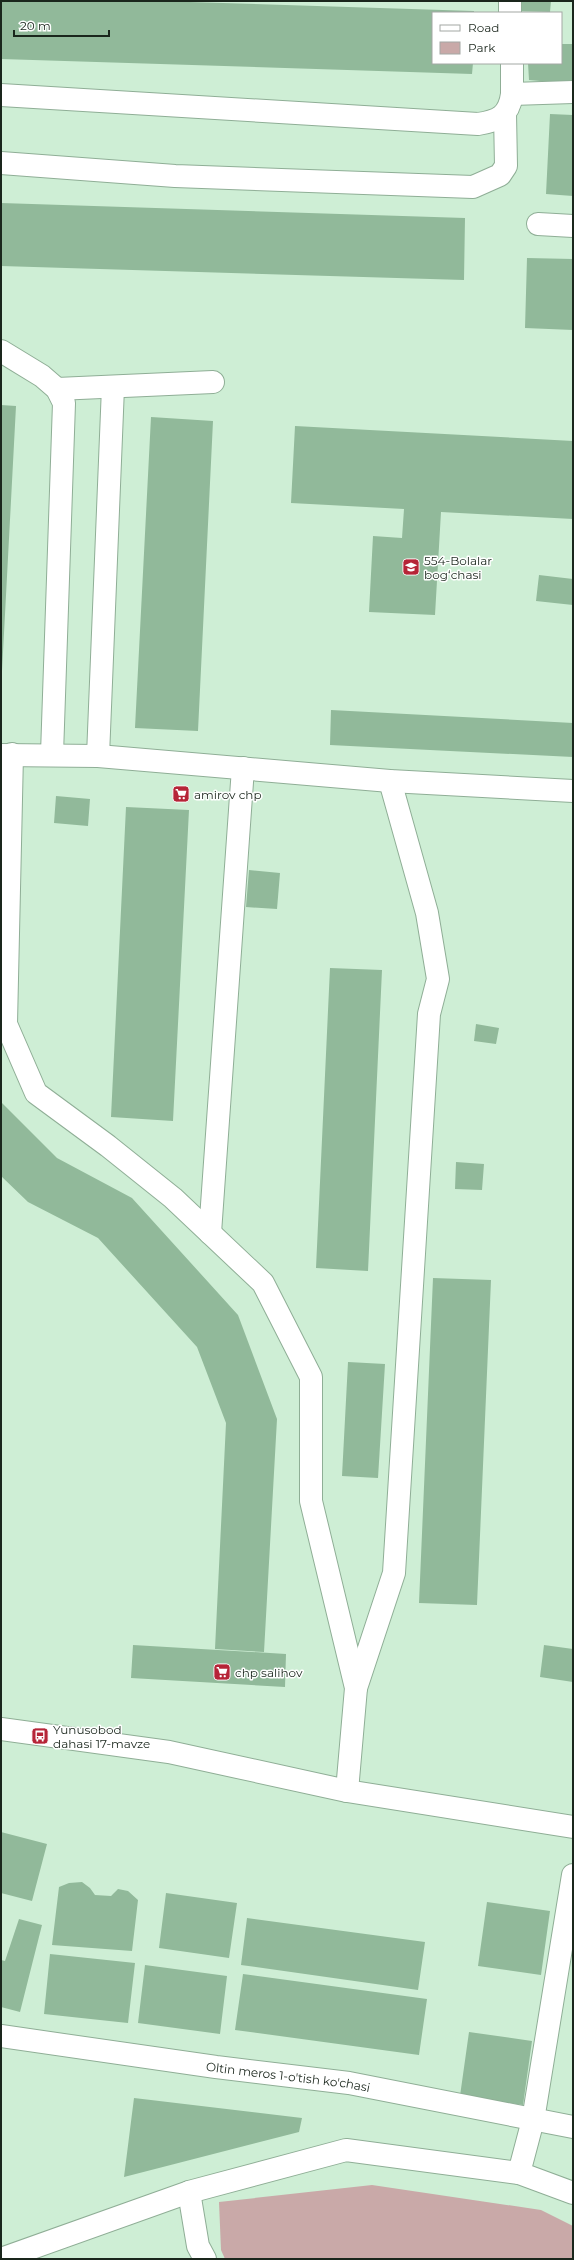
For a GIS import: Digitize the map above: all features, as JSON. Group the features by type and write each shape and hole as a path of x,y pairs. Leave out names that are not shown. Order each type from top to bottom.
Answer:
{"street":[{"path":"510,1 510,12"},
{"path":"1,95 478,124 490,122 505,114 511,105 512,64"},
{"path":"512,94 573,92"},
{"path":"1,163 175,176 473,187 500,175 506,166 505,114"},
{"path":"538,224 573,226"},
{"path":"1,351 42,376 57,389 64,403 52,754"},
{"path":"57,389 213,382"},
{"path":"98,756 113,386"},
{"path":"356,1688 311,1501 311,1377 264,1283 173,1198 108,1146 36,1093 6,1024 6,754 98,756 390,781 573,791"},
{"path":"210,1233 243,768"},
{"path":"347,1791 356,1688 394,1573 429,1014 438,979 427,913 390,781"},
{"path":"1,1729 169,1752 347,1791 573,1827"},
{"path":"519,2173 533,2120 573,1875"},
{"name":"Oltin meros 1-o'tish ko'chasi","path":"1,2036 216,2067 349,2083 573,2127"},
{"path":"1,2259 189,2192 346,2150 519,2173 573,2193"},
{"path":"189,2192 198,2246 205,2259"}],"green space":[{"path":"372,2185 541,2210 573,2226 573,2259 225,2259 221,2250 219,2202"}],"building":[{"path":"1,1 157,1 474,11 432,12 432,64 473,64 472,74 1,59"},
{"path":"519,1 551,1 550,12 519,11"},
{"path":"562,44 573,44 573,84 529,80 528,64 562,64"},
{"path":"550,114 573,115 573,196 546,194"},
{"path":"1,203 465,218 464,280 1,266"},
{"path":"527,258 573,259 573,330 525,328"},
{"path":"1,405 16,406 2,671 1,671"},
{"path":"151,417 213,421 198,731 135,728"},
{"path":"295,426 573,441 573,519 441,512 435,615 369,612 373,536 402,538 404,509 291,503"},
{"path":"539,575 573,579 573,605 536,601"},
{"path":"331,710 573,723 573,757 330,745"},
{"path":"56,796 90,799 88,826 54,823"},
{"path":"126,807 189,810 173,1121 111,1117"},
{"path":"249,870 280,873 277,909 246,907"},
{"path":"330,968 382,970 368,1271 316,1268"},
{"path":"476,1024 499,1028 496,1044 474,1041"},
{"path":"1,1102 57,1158 132,1198 238,1315 277,1419 264,1652 215,1649 226,1423 197,1347 98,1238 28,1202 1,1176"},
{"path":"456,1162 484,1164 482,1190 455,1189"},
{"path":"433,1278 491,1280 477,1605 419,1603"},
{"path":"348,1362 385,1364 378,1478 342,1476"},
{"path":"133,1645 286,1654 285,1687 131,1678"},
{"path":"544,1645 573,1649 573,1682 540,1677"},
{"path":"1,1832 47,1844 32,1901 1,1893"},
{"path":"82,1882 90,1888 95,1895 111,1896 118,1889 128,1891 138,1900 132,1951 52,1945 59,1887 69,1883"},
{"path":"166,1893 237,1903 229,1958 159,1948"},
{"path":"487,1902 550,1911 541,1975 478,1966"},
{"path":"247,1918 425,1942 418,1990 241,1965"},
{"path":"19,1919 42,1925 20,2012 1,2007 1,1960 5,1961"},
{"path":"50,1954 135,1963 128,2023 44,2014"},
{"path":"145,1965 227,1976 220,2034 138,2023"},
{"path":"243,1974 427,1999 419,2055 235,2030"},
{"path":"469,2032 532,2041 523,2105 460,2096"},
{"path":"134,2098 302,2118 299,2132 124,2177"}],"place":[{"name":"554-Bolalar bogʻchasi","path":"411,567"},
{"name":"amirov chp","path":"181,794"},
{"name":"chp salihov","path":"222,1672"},
{"name":"Yunusobod dahasi 17-mavze","path":"40,1736"}]}
